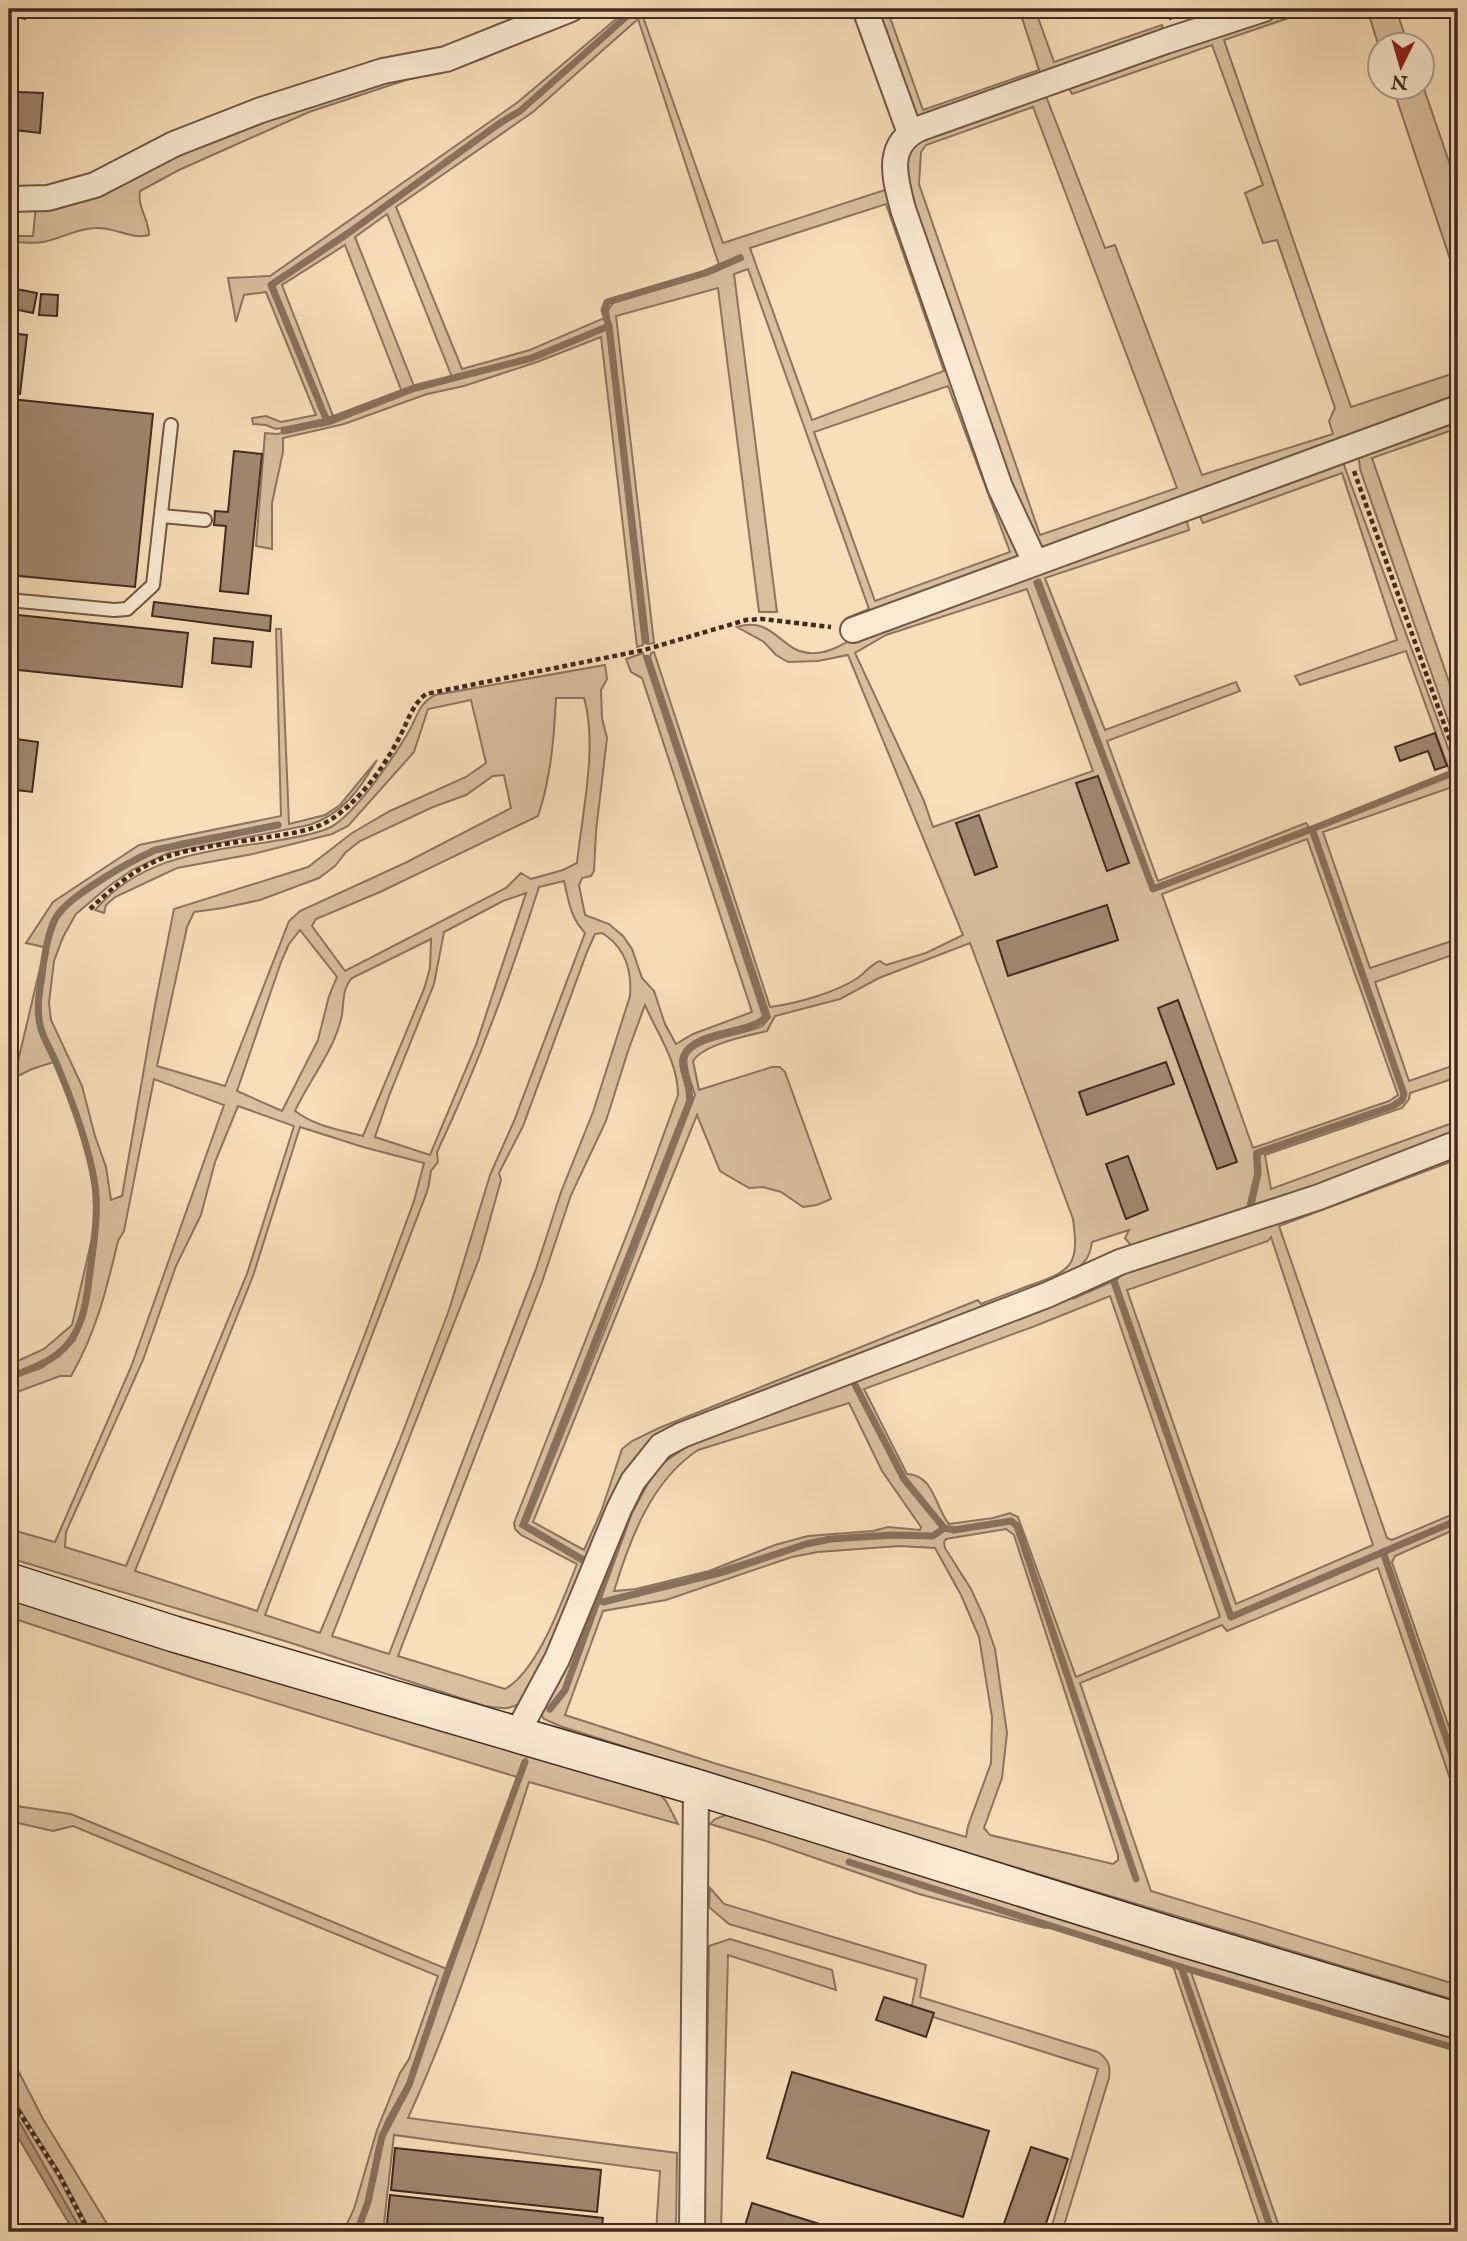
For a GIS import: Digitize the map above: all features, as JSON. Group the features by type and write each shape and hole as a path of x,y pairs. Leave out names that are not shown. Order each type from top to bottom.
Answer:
{"main road":[{"path":"9,1581 174,1634 696,1787 1174,1936 1458,2021"}],"street":[{"path":"9,199 48,198 95,185 174,144 261,110 383,71 446,59 570,9"},
{"path":"865,9 910,133"},
{"path":"1035,562 1000,487 903,209 894,167 897,151 910,133 1166,41 1264,9"},
{"path":"853,629 1458,408"},
{"path":"516,1735 557,1660 619,1508 633,1481 661,1446 682,1435 1047,1294 1120,1262 1319,1196 1458,1143"},
{"path":"692,2232 696,1787"}],"lane":[{"path":"9,600 127,609 153,585 171,425"},
{"path":"162,516 205,520"}],"path":[{"path":"1346,449 1458,763"},
{"path":"90,909 113,886 169,856 288,833 331,820 369,784 400,736 411,710 426,695 644,650 746,620 762,619 853,629"},
{"path":"9,2096 59,2174 89,2232"}],"shaded area":[{"path":"580,9 597,9 459,67 406,80 309,112 179,170 140,191 140,202 149,235 136,236 96,228 40,243 16,242 16,236 33,236 36,205 235,126"},
{"path":"628,9 633,9 520,109 499,121 269,284 324,420 276,429 253,424 252,418 266,416 281,422 316,415 266,292 244,295 236,322 228,278 270,276 518,102"},
{"path":"638,9 646,9 642,14 723,243 894,187 1023,558 855,623 847,618 869,609 748,269 734,274 777,612 759,612 718,288 616,316 654,643 648,644 608,310 613,303 712,273 743,259 741,255 719,265 638,19 533,112 396,207 462,369 530,350 604,318 606,325 531,356 452,377 387,214 355,237 414,386 402,392 345,245 282,285 333,416 328,418 274,285 521,112","holes":["886,204 944,371 812,420 750,248","948,386 1010,552 875,601 814,432"]},
{"path":"872,9 887,9 923,110 1039,70 1019,9 1035,9 1054,62 1162,25 1165,35 919,123"},
{"path":"1276,9 1315,9 1224,40 1351,407 1458,372 1458,402 1041,550 1032,543 902,177 912,140 1044,91 1105,248 1115,245 1202,475 1333,434 1329,421 1335,408 1277,240 1263,243 1245,193 1263,185 1212,45 1072,94 1066,83","holes":["1033,107 1177,488 1040,535 919,184 921,152 926,145"]},
{"path":"1367,9 1396,9 1404,32 1374,32"},
{"path":"1398,102 1429,102 1458,188 1458,283"},
{"path":"607,329 643,645 637,647 601,337 464,386 427,394 344,424 283,438 283,452 272,503 272,549 256,546 265,433 277,434 330,424 414,391 532,359"},
{"path":"1458,414 1458,428 1372,458 1458,708 1458,749 1360,469 1359,459 1363,451"},
{"path":"1341,457 1458,775 1458,794 1455,786 1323,832 1370,968 1458,939 1458,953 1375,982 1409,1081 1458,1064 1458,1077 1410,1093 1402,1108 1265,1155 1271,1189 1458,1121 1458,1137 1134,1249 1125,1238 1129,1230 1092,1242 1084,1262 1066,1277 668,1437 520,1703 511,1707 485,1706 285,1641 9,1558 9,1529 55,1542 131,1367 224,1105 154,1079 124,1231 118,1241 94,1327 80,1360 71,1376 60,1376 9,1395 9,1379 41,1368 75,1340 89,1296 97,1235 98,1197 90,1155 76,1108 41,1025 40,1004 51,935 58,918 71,903 125,867 156,852 278,827 278,823 179,842 138,856 69,900 55,916 44,947 26,943 53,902 139,845 281,816 276,629 281,629 289,824 325,815 340,805 377,760 349,799 321,820 309,825 168,853 132,870 76,914 54,961 49,1003 51,1020 82,1086 106,1167 111,1200 122,1196 174,909 308,867 352,833 390,811 466,777 486,763 471,700 428,709 414,752 348,826 332,834 253,854 177,868 115,897 106,905 104,913 95,910 132,878 174,860 220,849 301,836 331,827 351,810 373,784 401,744 421,707 435,695 605,665 607,679 601,690 602,718 607,738 594,871 591,876 582,878 579,885 585,915 609,924 623,936 632,949 642,978 654,991 665,1024 676,1044 693,1034 752,1012 642,678 631,672 626,659 643,653 764,1016 747,1025 697,1041 682,1055 681,1066 687,1102 611,1301 520,1526 586,1562 585,1558 527,1524 695,1095 687,1070 687,1057 700,1045 755,1029 770,1017 650,657 651,653 654,652 770,1007 804,1000 850,982 880,961 886,965 926,953 963,935 848,655 818,661 788,662 776,655 764,642 737,627 761,626 794,649 804,652 828,651 861,634 1185,514 1189,530 1045,578 1105,730 1236,682 1240,691 1107,741 1158,881 1306,823 1309,827 1154,887 1040,580 1034,582 1152,891 1310,831 1402,1090 1401,1098 1390,1105 1254,1152 1255,1174 1248,1204 1254,1203 1260,1174 1259,1154 1394,1108 1403,1101 1406,1094 1314,830 1451,775 1406,651 1300,685 1295,676 1397,640 1342,473 1203,523 1197,510","holes":["1027,589 1093,771 933,827 924,801 855,653 886,635","556,698 584,698 590,737 577,863 531,879 521,873 506,888 345,971 312,926 316,919 380,892 538,816 549,773","504,775 511,808 405,863 300,911 289,921 225,1086 157,1066 187,927 194,912 260,900 319,878 360,841 433,807 466,795 493,776","1307,839 1398,1095 1389,1101 1253,1148 1162,894","564,881 573,915 585,933 514,1121 490,1175 449,1310 399,1442 320,1633 265,1615 428,1189 431,1171 438,1162 437,1152 480,1054 539,887","526,893 476,1045 430,1155 375,1137 434,984 444,932 503,901","300,930 337,977 329,996 318,1040 282,1111 237,1091 281,962 289,944","602,933 616,945 625,960 630,977 630,996 593,1112 561,1192 536,1269 389,1654 332,1636 479,1259 501,1180 499,1173 523,1126 587,952 595,934","431,939 430,968 424,989 363,1136 319,1124 295,1111 339,1028 346,987 352,978","970,943 1073,1219 1073,1258 1063,1271 1054,1276 981,1304 978,1300 632,1441 622,1449 601,1512 584,1550 533,1522 697,1115 720,1171 749,1188 763,1187 781,1192 803,1207 831,1199 785,1072 780,1067 772,1067 699,1090 693,1061 699,1055 727,1042 767,1031 775,1016 840,999 879,978","645,1005 671,1060 678,1095 634,1216 514,1523 515,1529 521,1535 577,1564 539,1651 517,1680 505,1689 398,1656 542,1282 571,1195 606,1121","238,1106 294,1126 247,1274 126,1566 65,1547 66,1532 143,1360 176,1266 201,1215 215,1162","300,1127 424,1163 414,1201 365,1334 257,1611 135,1571 253,1276"]},
{"path":"41,964 38,1025 54,1062 14,1078"},
{"path":"1458,1148 1332,1198 1124,1270 1089,1288 858,1378 737,1420 670,1452 654,1465 628,1511 564,1689 548,1712 567,1691 632,1513 657,1467 691,1444 738,1423 852,1383 902,1480 942,1528 932,1534 892,1534 806,1542 680,1582 610,1598 608,1602 728,1572 806,1546 831,1541 925,1538 939,1535 944,1530 954,1532 1010,1522 1016,1527 1134,1879 1137,1879 1018,1525 1011,1519 954,1528 945,1526 905,1478 855,1382 1111,1281 1229,1619 1382,1555 1458,1780 1458,1802 1378,1568 1227,1631 1222,1625 1080,1683 1151,1891 1458,1985 1458,2001 776,1795 560,1726 544,1719 540,1713 541,1705 592,1592 629,1498 649,1465 667,1449 714,1426 989,1324 1084,1284 1119,1266 1331,1197","holes":["1110,1296 1220,1617 1076,1677 1018,1517 1010,1513 949,1524 923,1480 907,1474 864,1389","849,1403 882,1471 921,1527 920,1530 888,1527 873,1531 808,1536 775,1545 709,1571 636,1589 614,1591 627,1551 644,1513 667,1478 698,1450","1006,1529 1014,1535 1118,1855 1118,1860 1113,1864 990,1835 984,1828 1002,1778 1007,1733 995,1649 971,1589 945,1548 946,1539","899,1546 935,1548 961,1595 979,1637 992,1717 991,1763 966,1837 717,1764 565,1715 603,1611 666,1600 792,1557 818,1552"]},
{"path":"1458,1153 1458,1159 1279,1226 1387,1538 1392,1540 1458,1512 1458,1519 1232,1615 1115,1279 1280,1221","holes":["1271,1237 1373,1545 1236,1604 1127,1290 1268,1241"]},
{"path":"93,1234 87,1290 77,1325 56,1353 40,1364 9,1375 9,1365 44,1349 72,1325"},
{"path":"1458,1522 1458,1528 1395,1556 1392,1562 1458,1753 1458,1766 1386,1553"},
{"path":"9,1595 659,1793 678,1824 529,1782 458,1994 408,2118 677,2153 676,2232 656,2232 660,2171 394,2135 383,2232 359,2232 369,2203 380,2147 410,2085 526,1759 517,1777 197,1679 9,1617"},
{"path":"9,1805 71,1814 447,1969 407,2084 386,2121 377,2147 366,2202 355,2232 343,2232 354,2209 377,2130 400,2073 409,2059 438,1976 73,1826 53,1831 9,1821"},
{"path":"726,1815 1458,2032 1458,2047 1181,1965 849,1861 849,1864 1052,1927 1045,1928 919,1894 710,1824"},
{"path":"710,1888 724,1904 926,1965 920,1997 1098,2052 1104,2057 1109,2066 1109,2078 1062,2232 1050,2232 1098,2069 911,2010 917,1979 729,1924 709,1907"},
{"path":"730,1939 832,1970 836,1990 728,1955 721,2232 704,2232 709,1946"},
{"path":"1173,1966 1180,1968 1271,2232 1262,2232"},
{"path":"1184,1970 1191,1972 1281,2232 1274,2232"},
{"path":"9,2053 43,2119 112,2232 91,2232 60,2173 9,2092"},
{"path":"9,2099 57,2175 87,2232 82,2232 9,2104"},
{"path":"9,2104 82,2232 74,2232 9,2122"}],"building":[{"path":"9,9 28,9 25,19 9,14"},
{"path":"1166,9 1200,9 1170,19"},
{"path":"18,92 43,93 40,133 15,130"},
{"path":"9,208 15,209 9,238"},
{"path":"11,288 37,293 33,313 9,308"},
{"path":"41,294 58,295 57,316 39,315"},
{"path":"9,333 27,335 20,394 9,393"},
{"path":"11,399 153,414 135,587 9,575"},
{"path":"234,451 262,454 248,594 220,591 226,526 214,525 215,511 228,512"},
{"path":"154,602 271,616 270,631 152,616"},
{"path":"9,614 188,633 182,687 9,669"},
{"path":"214,638 253,642 251,667 212,663"},
{"path":"1435,733 1447,766 1435,770 1428,751 1400,761 1395,747"},
{"path":"9,738 38,742 32,792 9,789"},
{"path":"1098,776 1129,863 1107,871 1076,783"},
{"path":"979,815 997,867 975,875 956,823"},
{"path":"1107,905 1118,940 1008,976 997,941"},
{"path":"1178,1000 1237,1162 1217,1169 1158,1008"},
{"path":"1166,1062 1174,1084 1087,1115 1079,1092"},
{"path":"1128,1156 1148,1210 1126,1219 1106,1164"},
{"path":"884,1997 934,2013 926,2037 876,2020"},
{"path":"792,2072 989,2131 963,2217 767,2158"},
{"path":"1031,2147 1068,2159 1043,2232 1001,2232"},
{"path":"395,2148 601,2170 597,2212 391,2190"},
{"path":"390,2195 603,2218 601,2232 386,2232"},
{"path":"752,2203 842,2231 743,2232"}],"waterway":[{"path":"327,421 271,285 520,111 635,9"},
{"path":"609,326 604,310 607,302 705,273 740,258"},
{"path":"284,431 327,421 414,388 532,358 609,326 646,641"},
{"path":"1038,582 1153,889 1312,829"},
{"path":"584,1561 523,1525 689,1103 684,1055 699,1041 748,1027 766,1017 647,658"},
{"path":"1251,1203 1258,1174 1257,1153 1393,1106 1402,1100 1404,1094 1312,829 1450,774"},
{"path":"9,1377 29,1370 58,1354 76,1332 86,1300 95,1229 96,1191 88,1151 69,1094 39,1023 39,996 45,954 55,919 72,900 86,890 155,850 278,825"},
{"path":"1073,1296 1116,1277"},
{"path":"1113,1278 1231,1617 1458,1520"},
{"path":"853,1381 904,1479 944,1528 954,1530 1011,1521 1017,1526 1136,1879"},
{"path":"603,1602 727,1571 806,1544 831,1539 892,1535 933,1536 944,1528"},
{"path":"550,1709 565,1690 622,1532"},
{"path":"1383,1552 1458,1773"},
{"path":"357,2232 368,2202 382,2136 409,2085 448,1970 525,1762"},
{"path":"849,1862 1181,1967 1458,2049"},
{"path":"1181,1967 1272,2232"}]}
